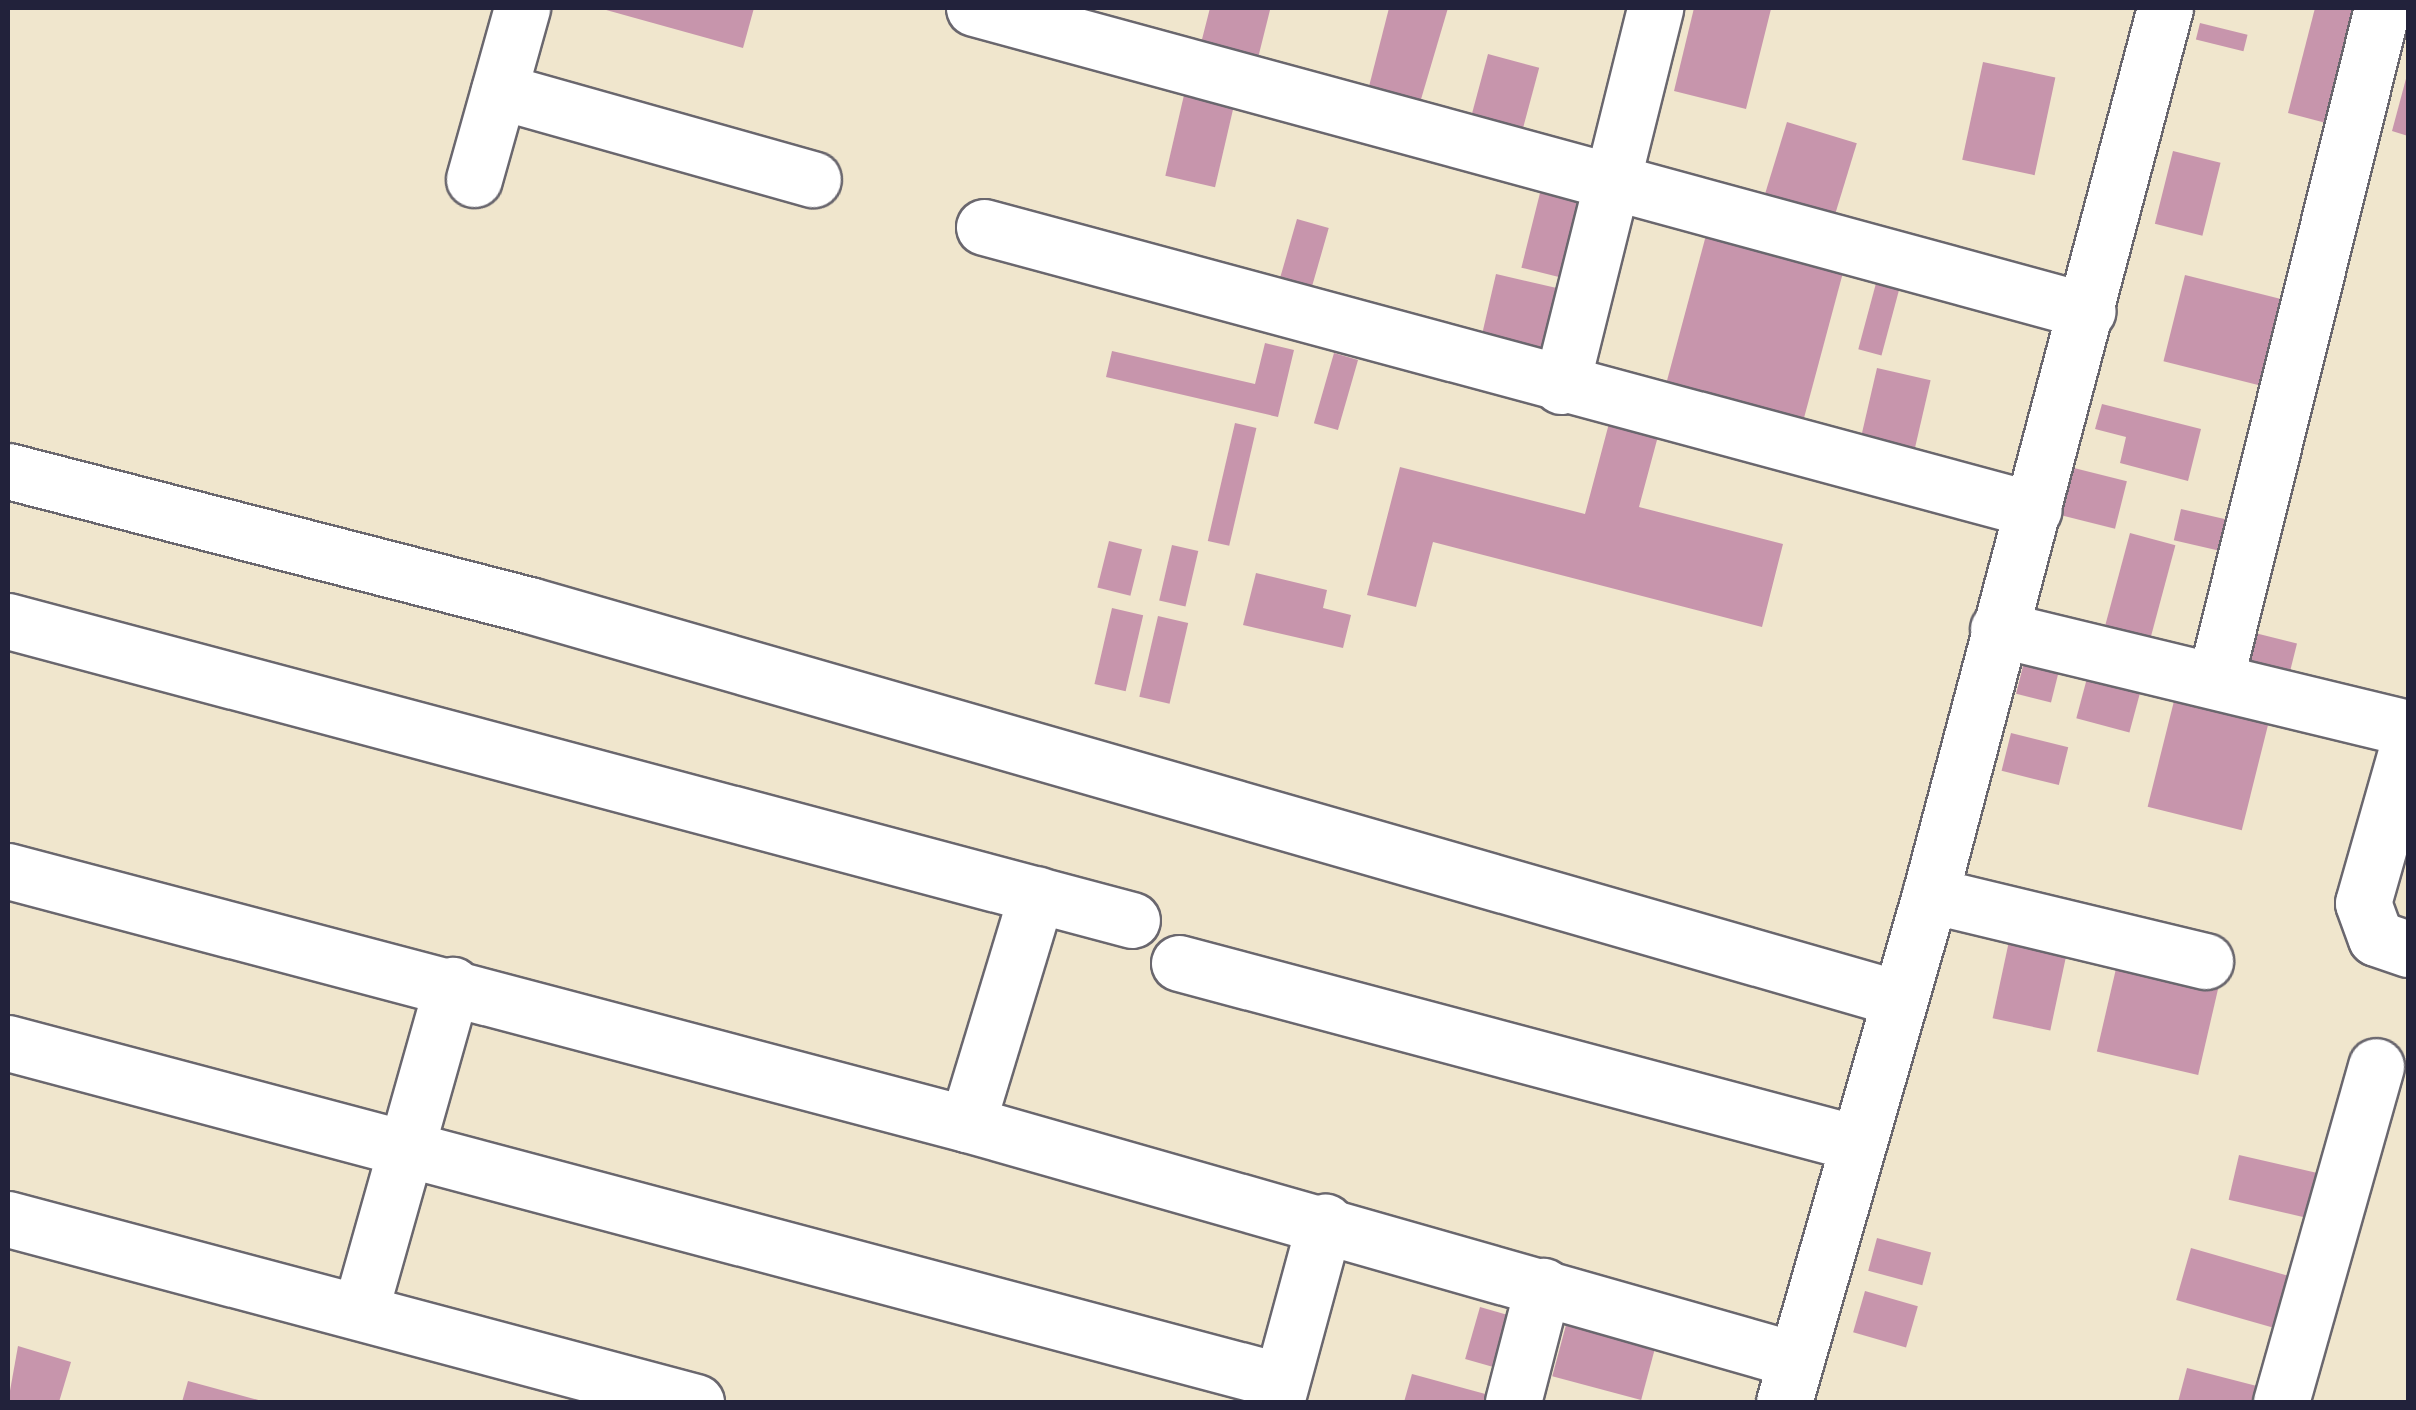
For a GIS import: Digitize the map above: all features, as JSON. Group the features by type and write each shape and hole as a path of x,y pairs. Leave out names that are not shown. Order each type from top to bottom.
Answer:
{"street":[{"path":"474,179 522,8"},
{"path":"974,8 2088,311"},
{"path":"1561,386 1654,8"},
{"path":"8,872 452,985 1325,1222 1543,1286 1792,1391 1856,1143 1930,895 1998,629 2088,311 2166,8"},
{"path":"2215,680 2382,8"},
{"path":"499,91 813,179"},
{"path":"984,227 1561,386 2034,510"},
{"path":"8,471 529,605 1898,998"},
{"path":"8,620 1132,920"},
{"path":"1998,629 2408,728"},
{"path":"2408,745 2363,904 2376,938 2408,949"},
{"path":"968,1124 1037,894"},
{"path":"1930,895 2205,961"},
{"path":"1179,963 1856,1143"},
{"path":"360,1311 452,985"},
{"path":"8,1044 407,1149 1278,1392 1325,1222"},
{"path":"2281,1402 2376,1066"},
{"path":"8,1218 696,1402"},
{"path":"1513,1402 1543,1286"}],"building":[{"path":"599,8 754,8 743,48"},
{"path":"1210,8 1281,8 1270,10 1256,66 1199,51"},
{"path":"1389,8 1448,8 1414,123 1363,110"},
{"path":"1694,8 1771,9 1746,109 1674,91"},
{"path":"2315,8 2364,8 2345,128 2288,113"},
{"path":"2200,23 2248,35 2243,51 2196,39"},
{"path":"1488,54 1539,68 1519,143 1468,129"},
{"path":"1983,62 2055,77 2035,175 1962,160"},
{"path":"2408,75 2408,136 2392,131"},
{"path":"1184,95 1234,106 1215,187 1165,176"},
{"path":"1787,122 1857,143 1833,222 1763,200"},
{"path":"2173,151 2221,163 2202,236 2155,224"},
{"path":"1540,193 1593,206 1575,281 1521,268"},
{"path":"1297,219 1329,228 1308,300 1276,291"},
{"path":"1709,224 1846,261 1800,435 1662,398"},
{"path":"1879,272 1902,278 1881,355 1858,349"},
{"path":"1496,274 1573,292 1554,375 1477,357"},
{"path":"2185,275 2296,303 2274,389 2163,361"},
{"path":"1265,343 1294,350 1278,417 1106,377 1112,351 1255,384"},
{"path":"1334,353 1358,360 1338,430 1314,423"},
{"path":"1877,368 1931,380 1912,459 1859,447"},
{"path":"2102,404 2201,429 2188,481 2120,463 2126,437 2095,429"},
{"path":"1612,412 1661,425 1639,507 1783,544 1762,627 1433,542 1416,607 1367,595 1400,467 1585,514"},
{"path":"1235,423 1256,428 1229,546 1208,541"},
{"path":"2058,464 2127,481 2115,529 2046,512"},
{"path":"2181,509 2228,520 2221,551 2174,540"},
{"path":"2130,533 2175,545 2151,638 2105,626"},
{"path":"1109,541 1142,549 1130,596 1097,588"},
{"path":"1172,545 1198,551 1185,607 1159,601"},
{"path":"1256,573 1327,590 1323,608 1351,615 1343,648 1243,625"},
{"path":"1112,608 1143,615 1126,691 1094,684"},
{"path":"1158,616 1188,623 1170,704 1139,697"},
{"path":"2231,627 2297,643 2286,686 2220,670"},
{"path":"2026,654 2061,663 2051,702 2016,694"},
{"path":"2090,667 2143,681 2129,732 2076,718"},
{"path":"2174,701 2268,724 2242,830 2148,807"},
{"path":"2011,733 2068,747 2059,785 2002,771"},
{"path":"2009,941 2067,953 2050,1031 1993,1018"},
{"path":"2118,960 2219,983 2198,1075 2097,1052"},
{"path":"2239,1155 2334,1177 2323,1222 2229,1200"},
{"path":"1877,1238 1931,1252 1922,1285 1868,1271"},
{"path":"2191,1248 2302,1280 2287,1332 2176,1300"},
{"path":"1865,1291 1918,1306 1906,1347 1853,1332"},
{"path":"1480,1307 1533,1322 1518,1374 1465,1359"},
{"path":"1566,1325 1655,1349 1641,1400 1552,1376"},
{"path":"18,1346 71,1362 59,1402 8,1402"},
{"path":"2187,1368 2280,1392 2277,1402 2178,1402"},
{"path":"1412,1374 1511,1401 1511,1402 1404,1402"},
{"path":"188,1381 262,1401 262,1402 182,1402"}]}
